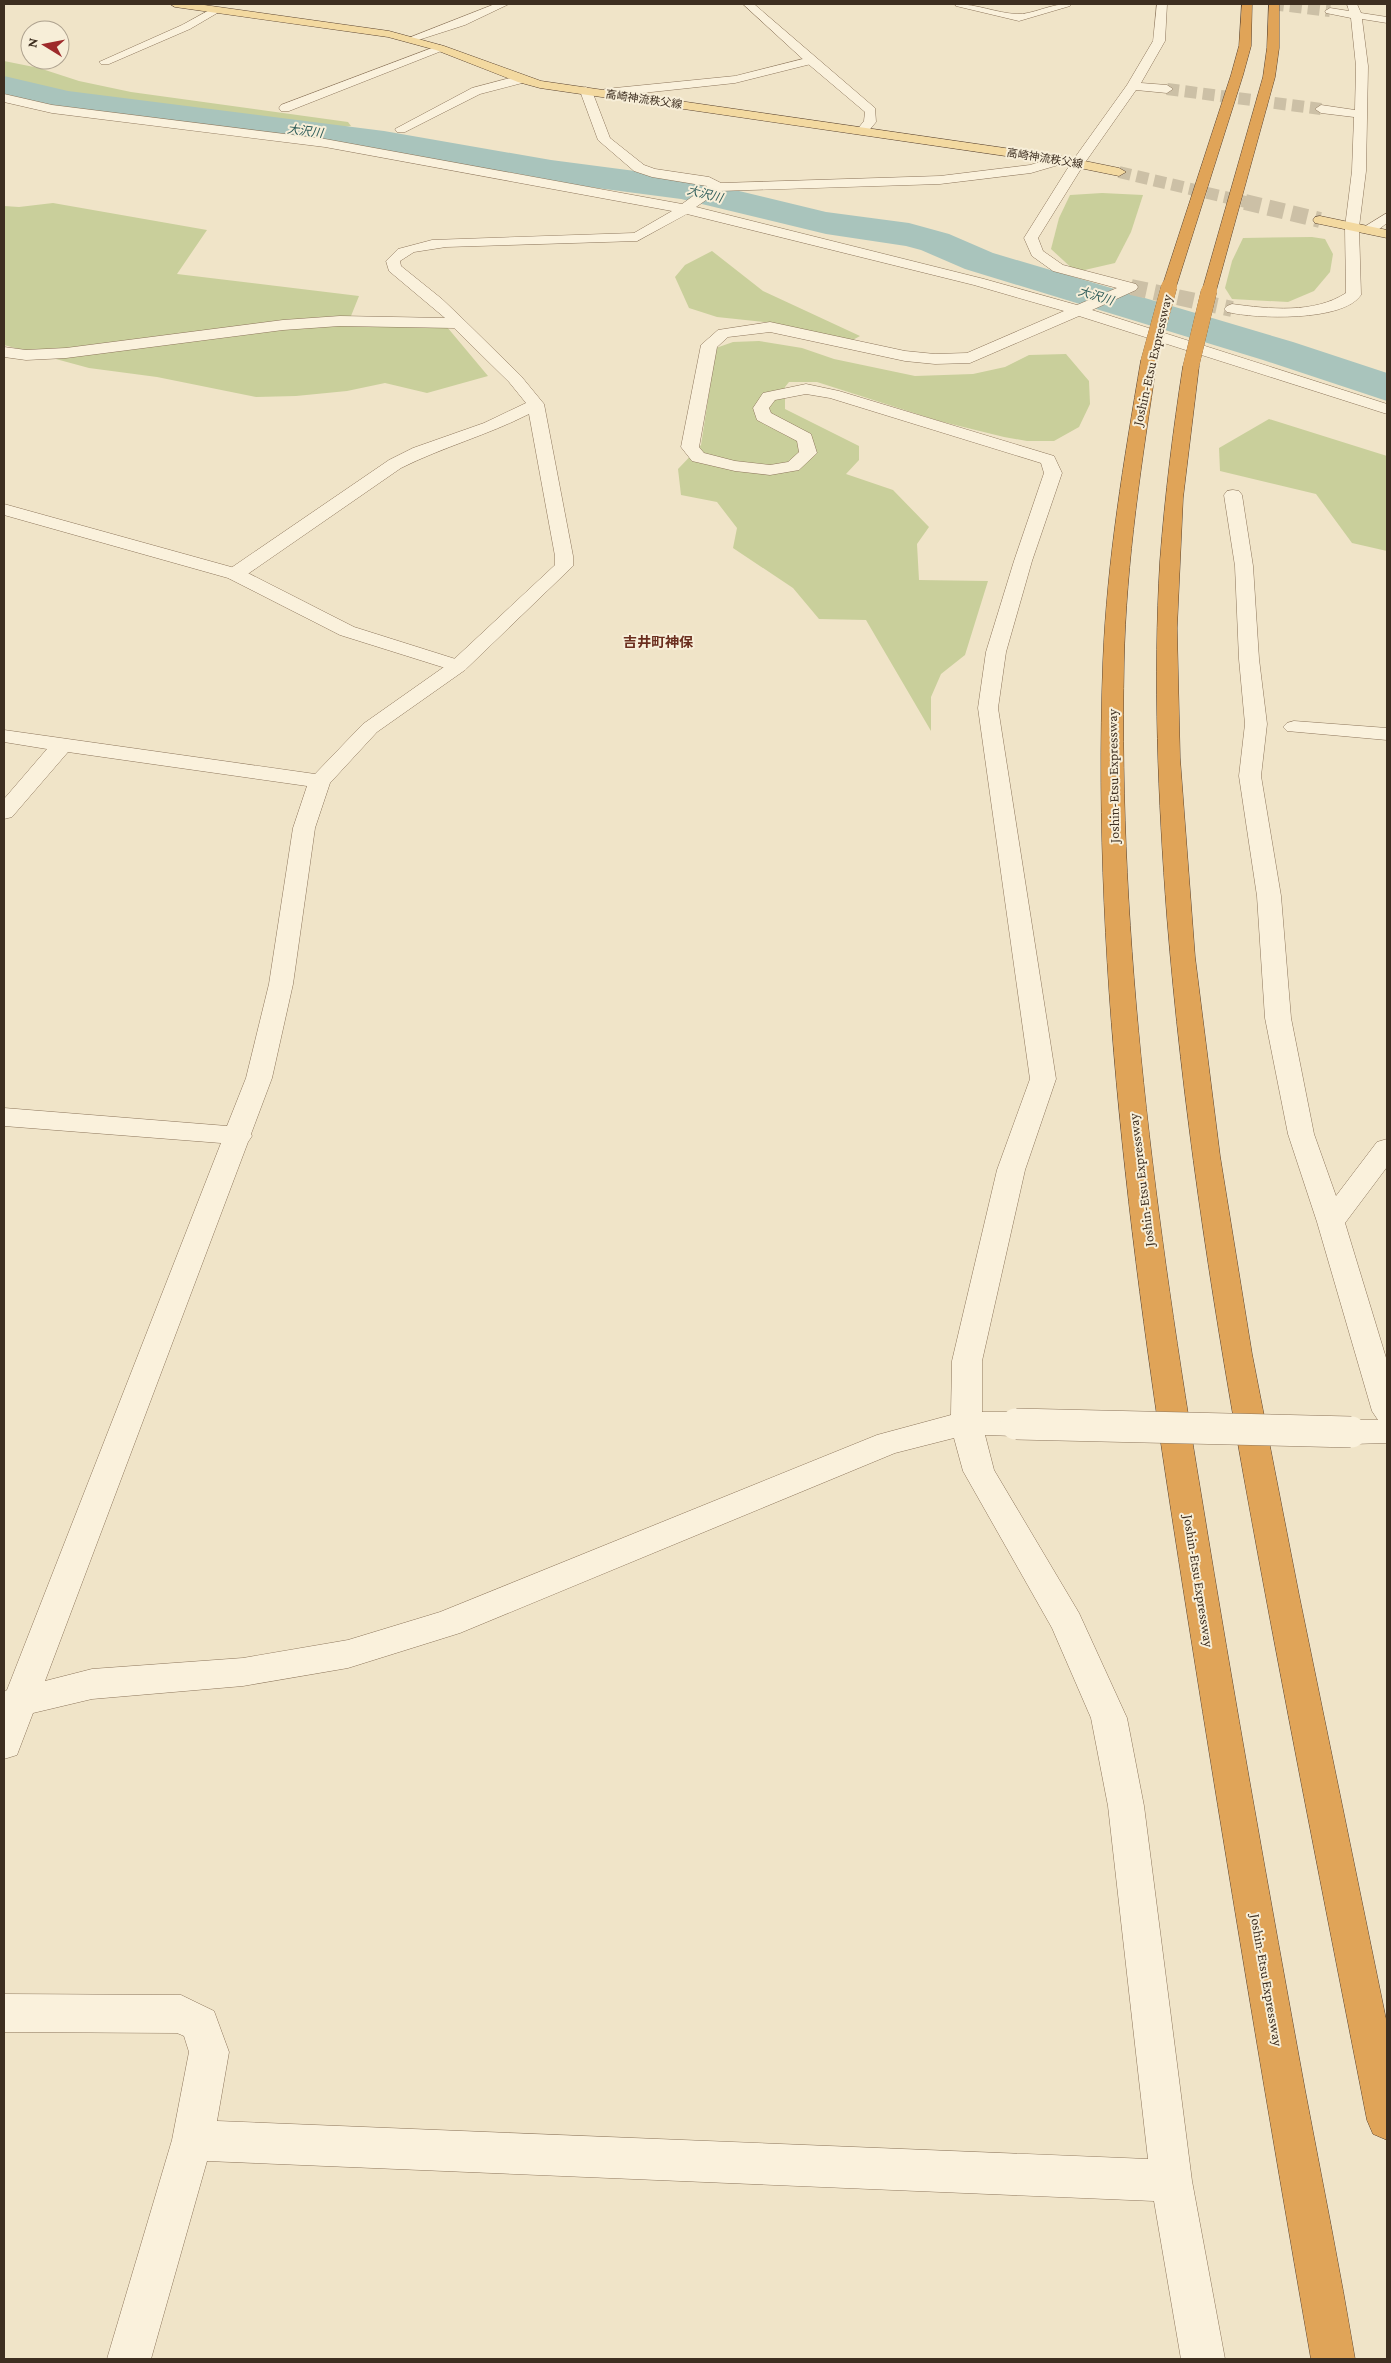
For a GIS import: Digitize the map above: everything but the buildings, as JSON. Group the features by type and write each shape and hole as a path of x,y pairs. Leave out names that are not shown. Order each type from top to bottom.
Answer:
{"highway":[{"name":"Joshin-Etsu Expressway","path":"1247,4 1245,46 1238,75 1169,287 1149,360 1139,408 1121,538 1111,719 1118,946 1128,1062 1152,1270 1185,1493 1226,1744 1333,2359"},
{"path":"1274,4 1273,48 1268,77 1209,291 1191,366 1175,473 1166,645 1166,725 1182,952 1196,1085 1222,1270 1308,1735 1387,2120"}],"main road":[{"name":"高崎神流秩父線","path":"175,4 208,7 389,34 440,48 522,79 586,91 1069,162 1119,172"},
{"path":"1320,220 1387,234"}],"street":[{"path":"412,39 461,23 504,4"},
{"path":"748,4 811,61 871,111 870,122 862,131"},
{"path":"960,4 1019,18 1066,4"},
{"path":"1162,4 1159,42 1133,86 1069,162 1032,238 1037,253 1058,268 1131,287 970,358 936,359 905,356 770,327 723,333 709,345 690,447 698,457 735,466 770,470 793,466 808,453 805,438 762,416 761,408 769,396 806,390 833,394 1048,460 1053,473 1023,561 996,652 988,708 1043,1080 1011,1170 967,1361 966,1424 979,1471 1067,1623 1109,1718 1126,1806 1171,2182 1203,2359"},
{"path":"106,62 186,26 208,7"},
{"path":"1330,11 1354,9 1387,20"},
{"path":"1232,309 1262,312 1298,311 1333,306 1347,301 1354,295 1352,227 1359,172 1359,114 1362,66 1354,9"},
{"path":"285,108 440,48"},
{"path":"605,93 739,78 788,69 811,61"},
{"path":"401,130 476,91 522,79"},
{"path":"1133,86 1166,89"},
{"path":"586,91 604,140 639,168 652,173 709,181 718,186"},
{"path":"4,98 52,109 325,143 684,209 979,282 1077,310 1387,408"},
{"path":"1321,109 1359,114"},
{"path":"4,1744 12,1704 238,1136 259,1078 279,994 304,828 320,781 370,728 458,666 564,566 564,556 536,404 515,379 459,323 437,302 394,268 392,261 396,256 415,247 446,243 637,237 718,186 940,180 1031,169 1069,162"},
{"path":"1369,230 1387,217"},
{"path":"4,352 26,355 66,353 283,325 340,321 459,323"},
{"path":"235,574 395,464 419,452 490,426 536,404"},
{"path":"1233,495 1244,566 1249,659 1256,724 1250,776 1269,896 1278,1018 1301,1134 1331,1222 1387,1411"},
{"path":"4,509 235,574 347,631 458,666"},
{"path":"4,528 26,515"},
{"path":"1294,727 1387,734"},
{"path":"4,736 320,781"},
{"path":"4,812 62,744"},
{"path":"4,1117 238,1136"},
{"path":"1331,1222 1387,1148"},
{"path":"12,1704 92,1684 244,1672 348,1654 448,1623 888,1443 966,1424 1351,1432 1387,1431"},
{"path":"4,2013 181,2014 200,2024 209,2052 193,2140 129,2359"},
{"path":"193,2140 1171,2182"}],"green space":[{"path":"4,61 20,64 20,70 45,70 79,81 131,92 348,122 351,126 330,129 91,102 27,91 4,81"},
{"path":"1102,193 1143,195 1131,232 1115,263 1076,272 1051,249 1059,218 1070,195"},
{"path":"53,203 207,230 177,274 359,296 351,316 353,323 447,327 488,376 427,393 385,383 347,391 296,396 256,397 157,377 89,368 4,345 4,206 19,207"},
{"path":"1312,237 1325,239 1333,254 1330,272 1314,291 1288,302 1232,299 1225,288 1232,261 1243,238"},
{"path":"712,251 763,291 860,336 851,341 764,322 717,317 689,308 675,277 685,265"},
{"path":"1269,340 1387,375 1387,399 1247,352"},
{"path":"759,341 802,348 834,359 915,376 973,374 1005,367 1029,355 1066,354 1089,381 1090,404 1079,427 1054,441 1027,441 1004,437 939,421 817,382 789,382 785,387 785,409 859,446 859,460 846,474 893,490 929,527 917,544 919,580 988,581 965,655 941,674 931,697 931,731 866,620 819,619 793,588 733,548 737,528 717,502 681,495 678,469 701,445 716,348 733,342"},
{"path":"1269,419 1387,456 1387,551 1352,543 1316,494 1220,471 1219,448"}],"waterway":[{"name":"大沢川","path":"4,86 68,101 384,141 551,171 681,188 826,223 909,235 935,242 979,261 1278,351 1387,388"}],"tunnel":[{"path":"1272,4 1330,11"},
{"path":"1167,89 1321,109"},
{"path":"1119,172 1250,203"},
{"path":"1245,202 1320,220"},
{"path":"1131,287 1232,309"}],"district":[{"name":"吉井町神保","path":"658,642"}]}
